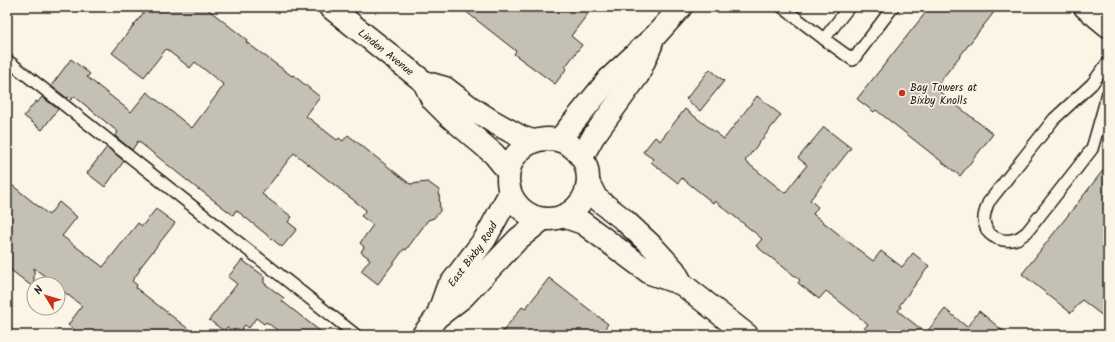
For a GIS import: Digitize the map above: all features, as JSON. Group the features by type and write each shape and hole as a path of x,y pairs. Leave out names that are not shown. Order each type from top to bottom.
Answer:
{"street":[{"name":"Linden Avenue","path":"330,7 424,82"},
{"path":"559,140 609,79 655,36 681,7"},
{"path":"1088,8 1108,26"},
{"path":"582,157 593,137 638,75 655,36"},
{"path":"424,82 445,88 470,107 521,137 533,141"},
{"path":"424,82 432,99 449,116 494,154 508,171"},
{"path":"553,218 568,214 578,205 585,194 588,182 587,169 582,157 574,148 559,140 546,138 533,141 522,147 514,156 508,171 508,188 513,200 520,209 531,216 583,223 650,273 682,284 747,335"},
{"path":"588,182 596,198 623,219 652,246 674,270 682,284"},
{"name":"East Bixby Road","path":"437,317 447,290 485,239 510,193"},
{"name":"East Bixby Road","path":"423,335 437,317 463,297 518,239 553,218"}],"lane":[{"path":"782,7 853,60 893,7"},
{"path":"824,39 849,7"},
{"path":"7,60 356,335"},
{"path":"1108,62 1092,84 1054,119 988,203 984,214 985,225 992,237 1004,240 1017,239 1027,232 1092,149 1108,93"}],"building":[{"path":"148,7 205,7 247,40 246,42 292,76 293,75 320,97 306,116 337,140 339,138 343,141 348,135 410,184 428,182 439,190 440,211 434,218 428,220 378,284 361,271 370,259 361,252 364,247 360,243 373,225 361,216 366,210 294,153 262,194 292,217 288,222 297,229 282,247 236,210 233,215 199,190 138,141 132,150 115,136 118,132 74,96 71,100 51,86 71,59 90,74 87,77 131,112 147,92 192,128 224,85 195,62 190,68 166,49 144,77 112,53"},
{"path":"460,7 593,7 571,36 582,45 565,67 567,68 555,84 514,54 516,51"},
{"name":"Bay Towers at Bixby Knolls","path":"930,7 998,7 935,88 993,134 960,176 876,110 874,112 857,99"},
{"path":"710,69 724,81 700,111 686,99"},
{"path":"757,96 781,115 745,161 785,193 807,165 798,158 824,127 851,148 810,200 818,207 813,214 873,261 881,251 902,267 913,253 929,266 899,306 901,307 898,311 926,333 945,309 967,327 979,311 1008,335 859,335 868,324 826,291 819,299 798,283 800,280 756,246 762,239 754,232 715,201 713,203 682,178 678,183 651,162 653,159 643,152 655,137 660,141 685,109 724,139"},
{"path":"42,97 58,109 42,130 24,116 36,101 37,103"},
{"path":"107,147 124,161 105,187 87,173"},
{"path":"1108,164 1108,320 1082,300 1071,313 1022,274"},
{"path":"7,181 49,215 59,202 77,217 62,236 103,267 138,223 142,226 156,209 175,223 139,269 140,270 132,281 137,285 136,288 196,335 81,335 68,325 82,306 66,293 66,276 44,276 34,268 34,276 26,276 26,282 7,267"},
{"path":"242,260 264,276 264,283 284,298 282,301 325,335 284,335 266,322 264,324 256,318 249,328 245,325 237,335 227,327 224,331 209,320 237,284 228,277"},
{"path":"549,278 608,324 600,335 500,335 522,307 525,309"}],"place":[{"name":"Bay Towers at Bixby Knolls","path":"902,93"}]}
